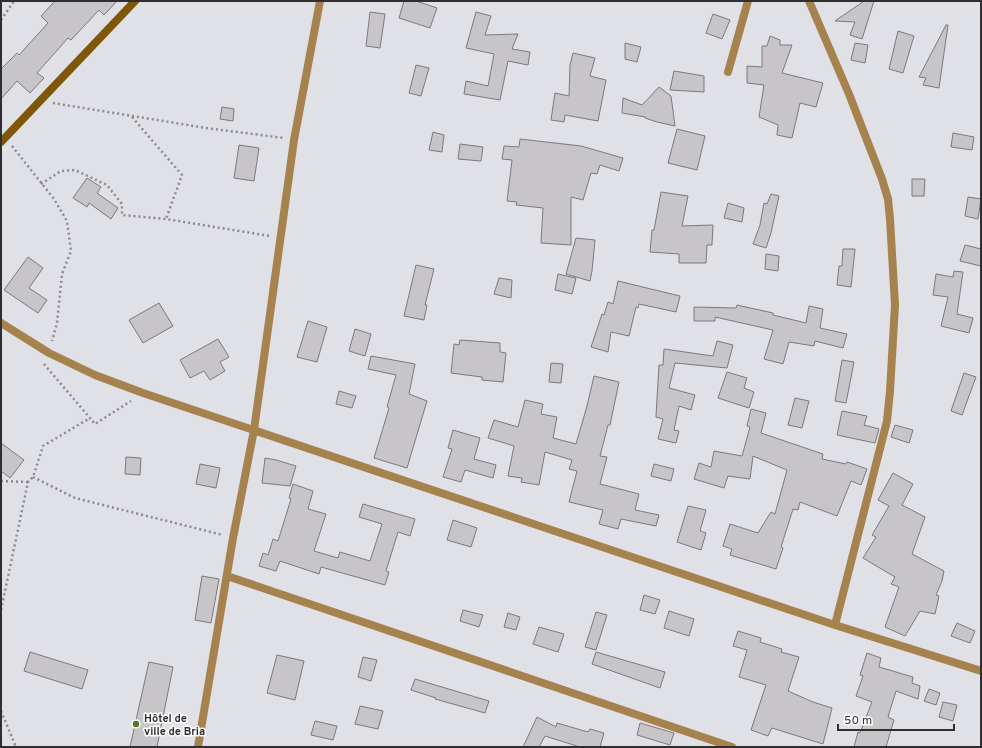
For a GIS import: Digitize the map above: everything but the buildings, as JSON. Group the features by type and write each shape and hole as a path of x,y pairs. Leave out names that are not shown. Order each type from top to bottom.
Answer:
{"main road":[{"path":"3,140 135,1"}],"street":[{"path":"198,747 233,538 254,430 294,140 320,1"},
{"path":"728,72 748,1"},
{"path":"809,1 850,94 884,185 888,199 890,219 894,292 890,396 887,421 835,625"},
{"path":"1,323 49,353 95,375 143,393 835,625 981,671"},
{"path":"227,576 732,747"}],"path":[{"path":"1,20 14,1"},
{"path":"40,101 294,140"},
{"path":"131,116 182,175 166,219"},
{"path":"3,140 54,199 67,221 71,251 62,274 58,323 49,353"},
{"path":"41,184 61,171 75,170 107,185 122,204 122,215 166,219 280,238"},
{"path":"39,358 95,424 143,393"},
{"path":"1,610 28,482 33,477 43,446 90,418"},
{"path":"33,477 75,498 233,538"},
{"path":"1,481 28,482"},
{"path":"1,711 16,747"}],"place":[{"name":"Hôtel de ville de Bria","path":"136,724"}]}
